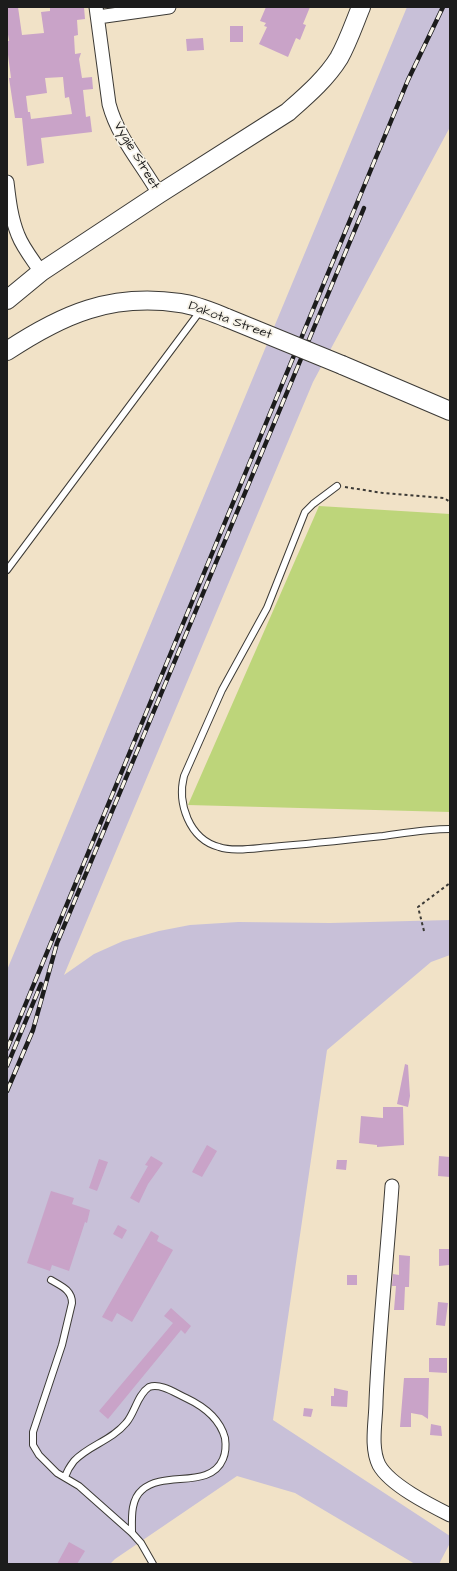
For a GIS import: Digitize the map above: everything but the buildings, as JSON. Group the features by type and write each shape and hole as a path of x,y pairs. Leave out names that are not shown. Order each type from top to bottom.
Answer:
{"street":[{"path":"97,12 169,7"},
{"path":"159,194 288,112 305,98 331,69 339,57 361,7"},
{"name":"Vygie Street","path":"7,300 41,272 159,194 113,119 109,104 97,12"},
{"path":"7,182 9,200 18,234 41,272"},
{"name":"Dakota Street","path":"7,350 56,322 101,305 142,300 181,303 202,308 227,318 450,411"},
{"path":"392,1186 378,1368 375,1450 380,1466 400,1486 450,1515"}],"lane":[{"path":"7,570 202,308"},
{"path":"337,486 305,512 267,608 222,690 208,719 184,776 182,784 182,802 194,831 207,842 224,848 302,844 450,829"},
{"path":"51,1280 68,1292 72,1303 62,1345 35,1425 32,1440 34,1450 46,1464 84,1490 132,1533 141,1543 153,1564"},
{"path":"65,1477 77,1459 118,1432 127,1422 142,1395 149,1387 158,1386 201,1405 220,1426 225,1439 225,1452 220,1465 207,1475 160,1481 142,1490 138,1494 134,1503 132,1533"}],"path":[{"path":"337,486 383,493 444,498 450,502"},
{"path":"424,931 418,907 450,883"}],"shaded area":[{"path":"407,7 450,7 450,127 313,382 64,975 94,954 123,941 159,931 190,925 238,922 330,923 450,920 450,955 431,962 327,1050 273,1420 450,1536 450,1543 439,1564 415,1564 295,1493 237,1476 115,1559 110,1564 7,1564 7,970"}],"green space":[{"path":"319,506 450,514 450,812 188,805"}],"railway":[{"path":"7,1049 408,80 443,7"},
{"path":"7,1091 33,1030 57,943 364,208"},
{"path":"7,1066 41,984"}]}
